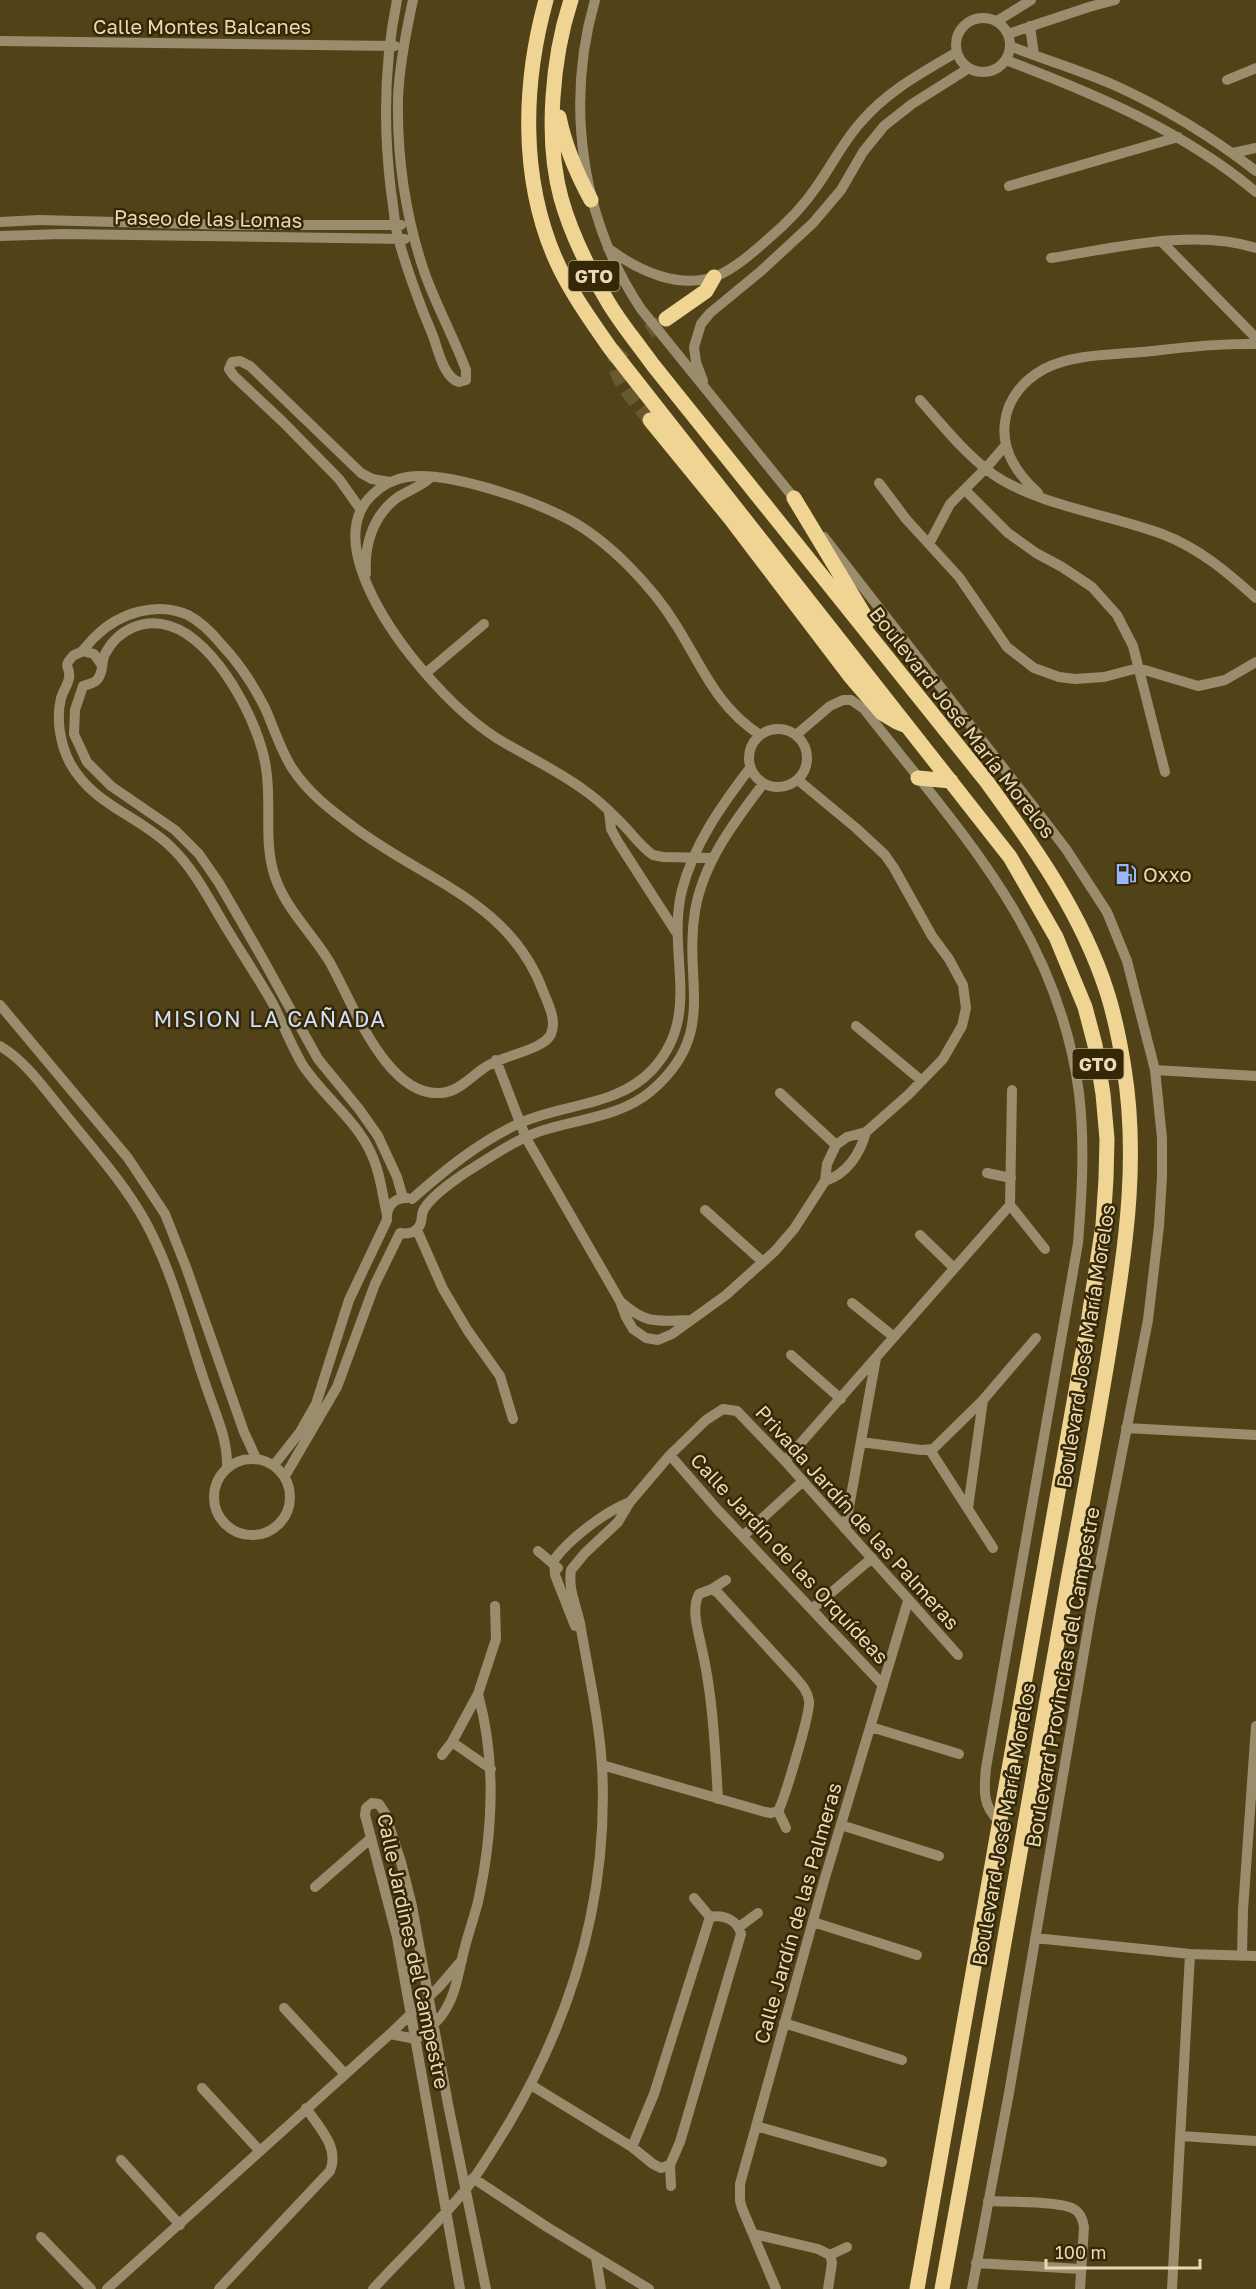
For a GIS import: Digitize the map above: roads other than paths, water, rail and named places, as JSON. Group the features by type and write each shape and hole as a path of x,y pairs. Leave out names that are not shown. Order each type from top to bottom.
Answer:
{"main road":[{"name":"Boulevard José María Morelos","path":"546,0 534,52 529,93 529,134 538,208 555,259 577,300 616,356 991,831 1024,879 1056,937 1085,1007 1095,1045 1103,1094 1107,1139 1103,1225 1089,1317 917,2289"},
{"name":"Boulevard José María Morelos","path":"571,0 554,87 554,156 560,196 574,235 608,303 653,365 987,782 1035,848 1084,933 1102,978 1115,1021 1125,1073 1131,1146 1124,1254 1110,1347 942,2289"},
{"path":"554,87 568,149 580,180 591,200"},
{"path":"666,319 706,291 714,277"},
{"path":"650,420 730,518 850,676 882,713 908,726"},
{"path":"794,498 900,675"},
{"path":"918,778 951,781"}],"street":[{"path":"397,0 388,46 384,98 385,132 398,239 420,304 448,372 456,382 461,382 467,377 465,368 425,275 410,225 399,132 398,98 412,0"},
{"name":"Boulevard Provincias del Campestre","path":"595,0 585,53 581,91 582,156 591,200 606,247 624,283 641,309 794,498 1040,815 1091,887 1107,912 1127,961 1155,1070 1162,1138 1160,1226 1148,1320 1090,1616 1009,2093 972,2289"},
{"path":"996,21 1031,0"},
{"path":"1008,34 1115,0"},
{"path":"986,17 996,21 1005,28 1008,34 1010,45 1006,60 999,67 979,72 969,68 961,61 956,41 959,31 966,23 976,18 986,17"},
{"path":"1030,26 1034,55"},
{"name":"Calle Montes Balcanes","path":"0,41 404,46"},
{"path":"1010,45 1066,65 1137,96 1183,121 1233,153 1256,171"},
{"path":"606,247 627,262 659,276 675,279 714,277 757,249 798,210 817,186 847,139 870,111 904,84 957,52"},
{"path":"1006,60 1114,104 1178,136 1220,163 1256,192"},
{"path":"708,392 696,362 694,347 697,332 710,313 753,279 828,207 841,190 863,152 884,126 912,104 969,68"},
{"path":"1227,80 1256,68"},
{"path":"1009,186 1178,136"},
{"path":"1233,153 1256,148"},
{"name":"Paseo de las Lomas","path":"0,222 39,220 242,225 410,225"},
{"path":"63,222 63,234"},
{"name":"Paseo de las Lomas","path":"0,236 63,234 415,239"},
{"path":"1051,258 1162,242 1220,240 1256,248"},
{"path":"1162,242 1256,338"},
{"path":"740,262 753,279"},
{"path":"1042,497 1028,484 1005,446 1005,415 1010,402 1023,385 1045,368 1089,357 1210,344 1256,344"},
{"path":"361,510 339,479 234,376 229,369 232,362 240,361 250,366 361,473 372,479 390,482"},
{"path":"920,400 966,451 1003,480 1042,497 1160,533 1182,542 1209,558 1256,598"},
{"path":"929,544 950,504 1005,446"},
{"path":"713,858 653,855 592,796 496,738 456,705 426,673 385,620 359,563 356,542 361,510 374,492 390,482 413,476 430,477 463,482 529,502 578,525 598,539 643,582 675,622 709,685 727,708 760,735"},
{"path":"366,580 367,550 376,520 383,510 398,497 421,486 430,477"},
{"path":"879,483 965,584 1007,647 1024,662 1045,673 1076,679 1104,677 1138,668 1198,686 1226,680 1256,662"},
{"path":"965,490 1008,533 1092,587 1118,615 1133,646 1165,772"},
{"path":"161,609 190,616 208,630 246,674 266,710 288,761 311,792 362,834 484,910 522,948 539,979 551,1011 552,1032 546,1041 533,1048 496,1060 454,1090 440,1093 424,1090 404,1080 378,1053 329,962 279,889 271,864 267,768 260,742 239,694 211,657 183,632 168,625 134,626 114,640 101,664 98,680 91,685 83,686 73,682 69,677 67,666 69,661 110,624 141,611 161,609"},
{"path":"426,673 484,624"},
{"path":"82,651 94,654 101,664"},
{"path":"69,677 63,691 59,715 61,737 71,765 91,791 160,838 173,849 192,872 273,1004 299,1058 317,1086 350,1122 368,1146 380,1180 390,1226 400,1233 417,1230 422,1221 422,1211 467,1172 542,1131 624,1107 649,1092 674,1067 691,1032 696,1007 693,959 695,911 702,882 713,858 741,813 763,784"},
{"path":"83,686 75,710 74,734 87,762 111,786 175,830 199,854 219,883 318,1059 378,1136 408,1198 422,1211"},
{"path":"796,735 830,706 843,700 854,701 864,710 991,871 1011,903 1042,961 1068,1040 1081,1113 1084,1163 1078,1243 986,1768 984,1787 986,1804 989,1813 999,1821"},
{"path":"778,729 796,735 807,752 804,772 789,786 780,788 763,784 754,776 750,768 750,750 760,735 778,729"},
{"path":"274,1465 309,1418 321,1392 349,1299 393,1202 408,1198 459,1160 520,1123 542,1114 601,1100 628,1089 653,1069 670,1044 677,1028 682,999 676,932 682,891 692,857 726,800 750,768"},
{"path":"496,1060 526,1138 620,1301 629,1324 635,1332 646,1338 658,1340 666,1337 711,1307 763,1262 794,1230 825,1181 827,1164 836,1145 847,1137 866,1132 943,1059 957,1037 966,1008 963,985 949,959 932,936 905,884 885,855 798,780"},
{"path":"726,800 741,813"},
{"path":"609,812 611,828 618,842 676,932"},
{"path":"0,1005 128,1158 165,1214 186,1267 243,1432 256,1458"},
{"path":"856,1026 922,1081"},
{"path":"677,1028 691,1032"},
{"path":"0,1046 16,1058 55,1101 116,1177 152,1235 172,1284 220,1425 228,1452 227,1467"},
{"path":"1155,1070 1256,1076"},
{"path":"55,1101 70,1087"},
{"path":"785,1461 1010,1205 1012,1090"},
{"path":"780,1093 836,1145"},
{"path":"825,1181 832,1179 848,1167 860,1150 866,1132"},
{"path":"987,1173 1011,1178"},
{"path":"1010,1205 1045,1249"},
{"path":"705,1210 763,1262"},
{"path":"417,1230 443,1289 468,1331 500,1376 513,1419"},
{"path":"285,1476 330,1400 375,1284 400,1233"},
{"path":"920,1235 954,1268"},
{"path":"349,1299 366,1308"},
{"path":"620,1301 640,1317 661,1321 690,1320"},
{"path":"852,1303 894,1337"},
{"path":"861,1442 930,1450 938,1446 983,1400 1036,1338"},
{"path":"336,1346 350,1352"},
{"path":"791,1356 841,1399"},
{"path":"845,1529 877,1356"},
{"path":"968,1509 983,1400"},
{"name":"Privada Jardín de las Palmeras","path":"670,1455 706,1420 719,1411 728,1408 741,1415 958,1655"},
{"path":"1126,1428 1256,1435"},
{"path":"930,1450 993,1548"},
{"path":"372,2289 467,2188 531,2085 565,2010 577,1971 598,1882 604,1815 596,1709 570,1576 575,1564 618,1522 630,1502 670,1455"},
{"name":"Calle Jardín de las Orquídeas","path":"670,1455 883,1685"},
{"path":"256,1458 274,1465 285,1476 290,1489 290,1502 286,1515 278,1526 266,1533 253,1535 240,1533 228,1527 219,1517 214,1504 214,1490 227,1467 240,1460 256,1458"},
{"path":"743,1536 803,1481"},
{"path":"581,1634 566,1605 553,1565 559,1553 584,1532 610,1511 630,1502"},
{"path":"538,1551 570,1576"},
{"path":"812,1609 872,1558"},
{"path":"718,1799 710,1695 695,1604 699,1594 712,1590 726,1580"},
{"path":"712,1590 795,1677 806,1691 809,1700 807,1721 778,1811 786,1828"},
{"name":"Calle Jardín de las Palmeras","path":"776,2289 742,2208 739,2193 784,2023 852,1785 908,1601"},
{"path":"442,1755 453,1742 478,1694 496,1639 495,1606"},
{"path":"390,2034 416,2039 435,2024 453,1996 481,1884 489,1815 491,1769 485,1719 478,1694"},
{"path":"1242,1956 1256,1726"},
{"path":"871,1727 959,1754"},
{"path":"453,1742 491,1769"},
{"path":"602,1765 771,1813 778,1811"},
{"name":"Calle Jardines del Campestre","path":"460,2289 448,2210 390,1904 364,1811 368,1805 378,1803 385,1813 401,1862 486,2289"},
{"path":"841,1825 939,1856"},
{"path":"315,1887 370,1839"},
{"path":"694,1898 710,1917"},
{"path":"739,1927 758,1914"},
{"path":"632,2146 654,2094 710,1917"},
{"path":"671,2186 670,2165 680,2142 740,1936 739,1927 730,1919 710,1917"},
{"path":"813,1922 917,1955"},
{"path":"1035,1938 1190,1954 1256,1956"},
{"path":"1172,2289 1190,1954"},
{"path":"106,2289 180,2225 259,2150 390,2034 428,1998 462,1960"},
{"path":"403,1970 423,1967"},
{"path":"284,2008 345,2074"},
{"path":"784,2023 902,2060"},
{"path":"531,2085 632,2146 653,2164 661,2168 670,2165"},
{"path":"202,2088 259,2150"},
{"path":"219,2289 330,2171 334,2160 332,2149 306,2108"},
{"path":"756,2126 882,2162"},
{"path":"1181,2136 1256,2141"},
{"path":"121,2160 180,2225"},
{"path":"473,2178 649,2289"},
{"path":"988,2201 1053,2204 1074,2209 1083,2223 1080,2289"},
{"path":"754,2235 818,2249 830,2254 847,2247"},
{"path":"41,2237 92,2289"},
{"path":"828,2289 832,2263 830,2254"},
{"path":"597,2258 601,2289"},
{"path":"976,2263 1081,2269"}],"tunnel":[{"path":"650,420 622,383 615,359 625,348 666,319"}],"place":[{"name":"Oxxo","path":"1126,874"}],"district":[{"name":"MISION LA CAÑADA","path":"270,1018"}]}
